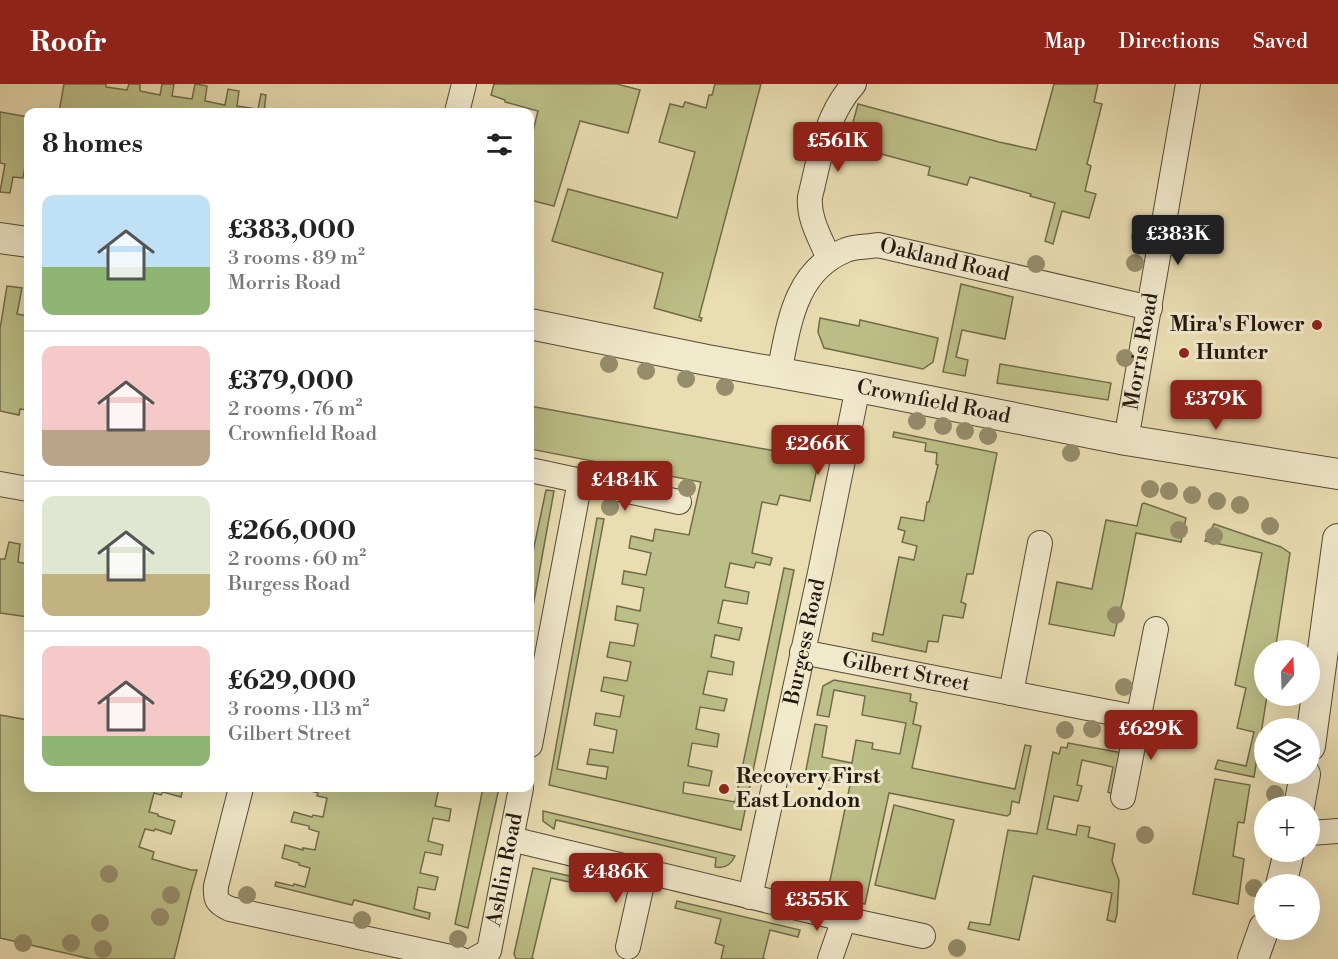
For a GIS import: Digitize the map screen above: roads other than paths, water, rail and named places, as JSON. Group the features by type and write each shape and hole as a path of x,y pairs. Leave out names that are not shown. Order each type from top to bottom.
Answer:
{"street":[{"path":"458,108 464,84"},
{"path":"829,259 811,216 810,197 828,126 836,109 854,84"},
{"name":"Morris Road","path":"1126,440 1188,84"},
{"path":"0,238 24,241"},
{"name":"Oakland Road","path":"779,373 791,315 806,282 817,268 848,249 878,245 1150,308"},
{"name":"Crownfield Road","path":"534,325 1126,440 1338,474"},
{"name":"Burgess Road","path":"750,897 858,387"},
{"path":"534,471 679,502"},
{"path":"534,725 580,481"},
{"path":"0,484 24,488"},
{"path":"1314,718 1338,539"},
{"path":"1011,693 1040,543"},
{"path":"1123,797 1156,630"},
{"name":"Gilbert Street","path":"802,652 1138,718"},
{"path":"241,792 216,886 215,897 221,905 230,909 460,959"},
{"name":"Ashlin Road","path":"482,955 520,792"},
{"path":"1320,832 1338,831"},
{"path":"511,839 923,936"},
{"path":"628,947 645,871"},
{"path":"830,959 844,919"},
{"path":"1253,959 1260,940"}],"place":[{"name":"Mira's Flower","path":"1317,325"},
{"name":"Hunter","path":"1184,353"},
{"name":"Recovery First East London","path":"724,789"}]}
